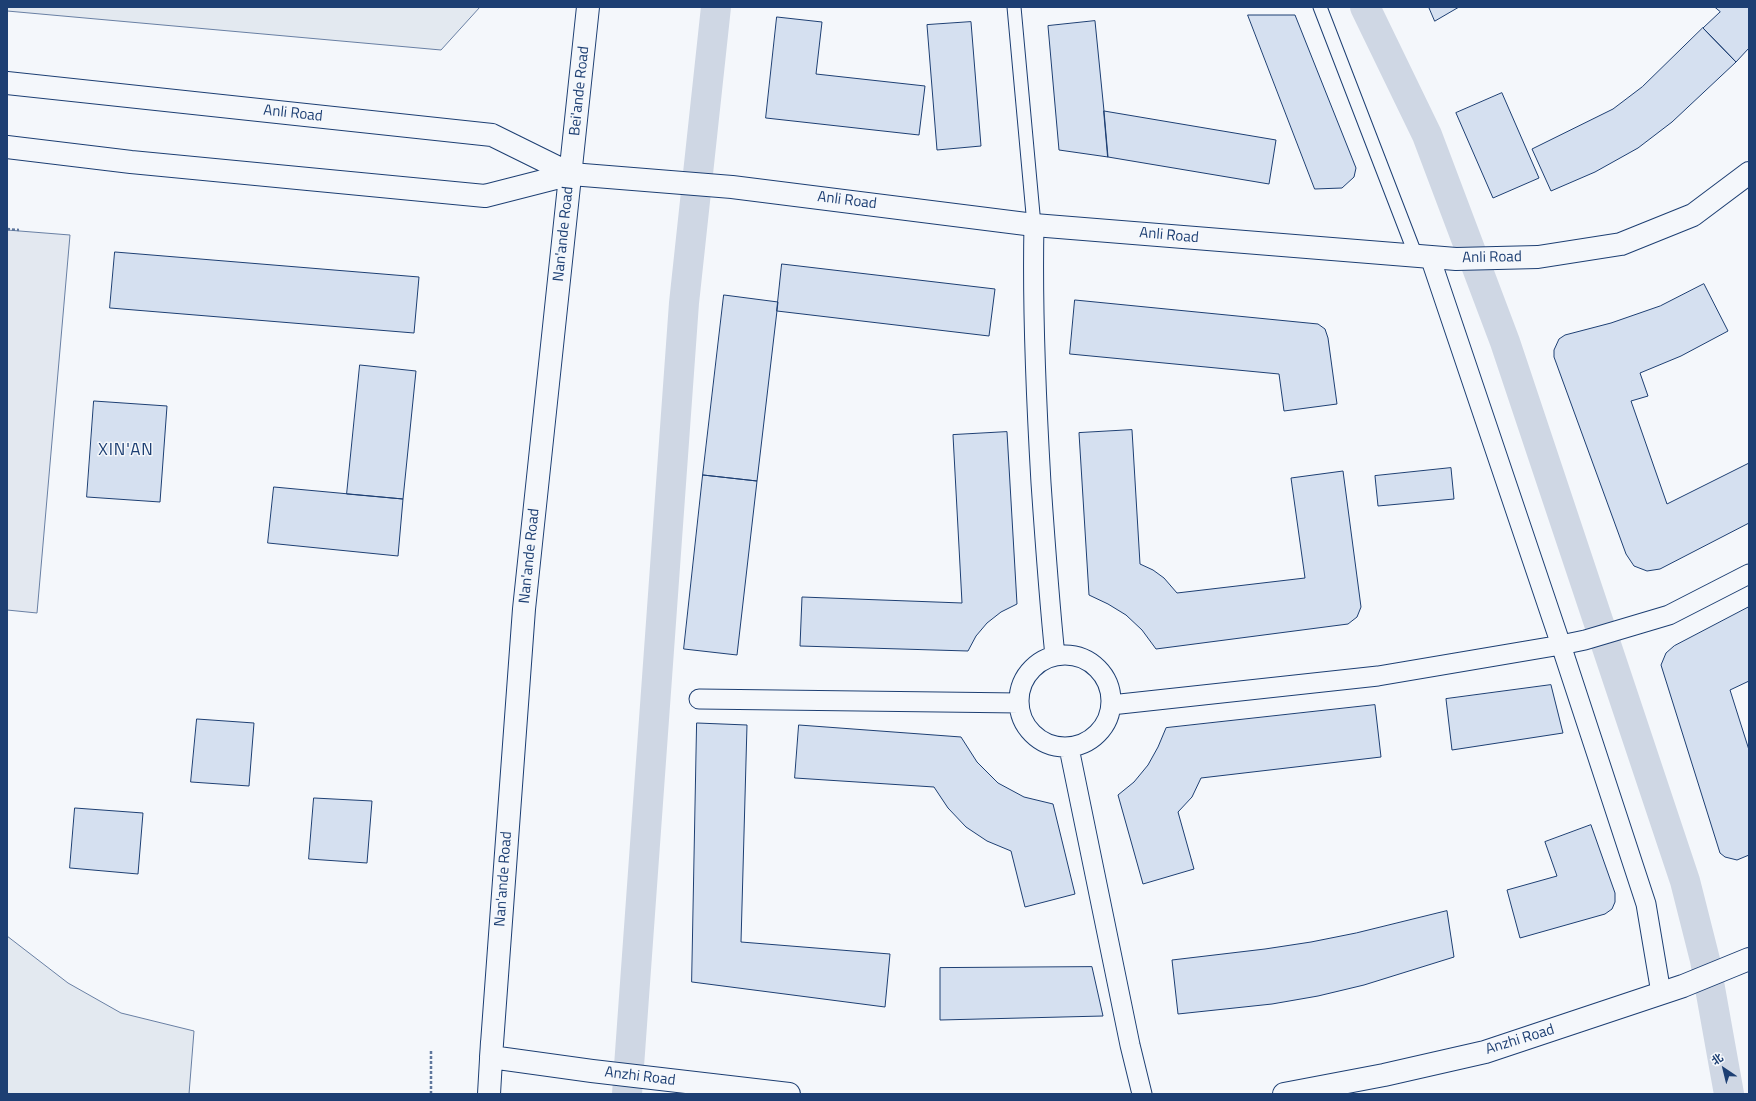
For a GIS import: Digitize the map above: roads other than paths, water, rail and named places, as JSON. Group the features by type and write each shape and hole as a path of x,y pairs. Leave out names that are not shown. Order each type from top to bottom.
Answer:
{"street":[{"name":"Bei'ande Road","path":"571,174 588,7"},
{"name":"Anli Road","path":"7,83 492,135 571,174"},
{"name":"Anli Road","path":"7,147 131,162 485,196 571,174 732,188 1034,225 1456,258 1538,257 1621,244 1693,215 1749,173"},
{"name":"Nan'ande Road","path":"489,1094 491,1056 571,174"},
{"path":"1034,225 1033,271 1037,422 1049,599 1055,656"},
{"path":"1423,256 1561,645 1646,904 1661,993"},
{"path":"1111,705 1378,676 1561,645 1585,640 1669,615 1749,574"},
{"path":"1055,656 1077,656 1096,666 1108,684 1111,705 1104,725 1090,741 1069,748 1042,743 1022,722 1019,703 1018,695 1030,669 1055,656"},
{"path":"700,699 1019,703"},
{"path":"1069,748 1123,1015 1142,1094"},
{"name":"Anzhi Road","path":"1284,1094 1384,1076 1485,1052 1683,986 1747,960"},
{"name":"Anzhi Road","path":"491,1056 592,1071 789,1094"}],"lane":[{"path":"1014,7 1034,225"},
{"path":"1320,7 1423,256"}],"waterway":[{"path":"627,1094 684,303 716,7"},
{"path":"1365,7 1427,135 1505,342 1685,881 1705,960 1729,1094"}],"district":[{"name":"XIN'AN","path":"126,451"}]}
